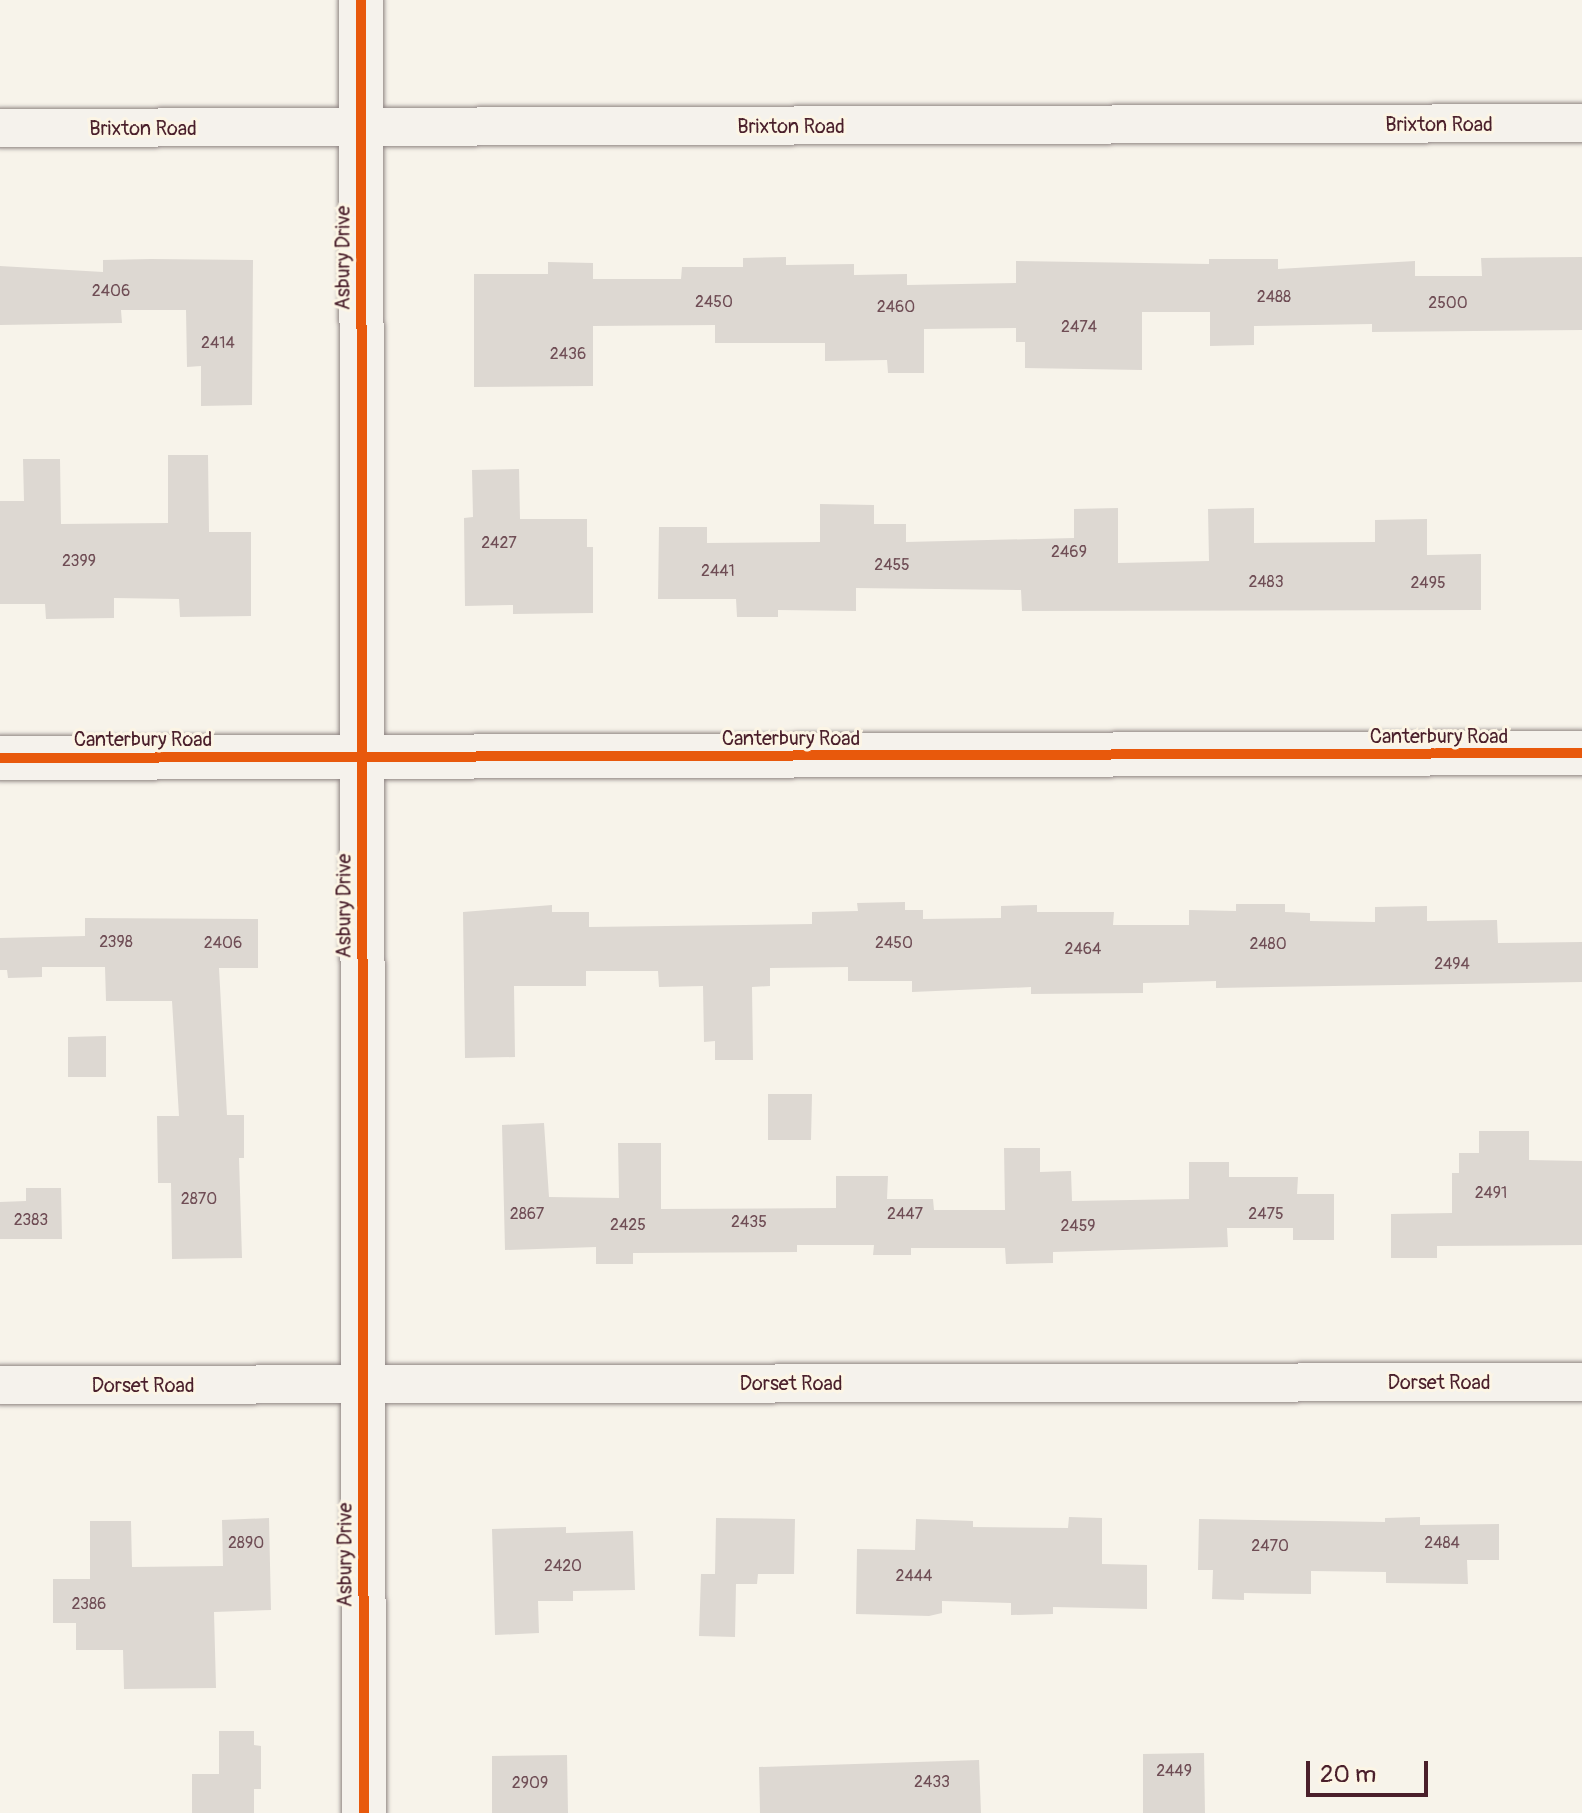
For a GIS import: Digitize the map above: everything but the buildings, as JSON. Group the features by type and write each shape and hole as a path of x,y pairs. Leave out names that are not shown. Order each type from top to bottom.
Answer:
{"street":[{"name":"Asbury Drive","path":"361,0 364,1813"},
{"name":"Brixton Road","path":"0,128 1582,123"},
{"name":"Canterbury Road","path":"0,758 1582,753"},
{"name":"Dorset Road","path":"0,1385 1582,1382"}],"cycle path":[{"path":"361,0 364,1813"},
{"path":"0,758 1582,753"}]}
